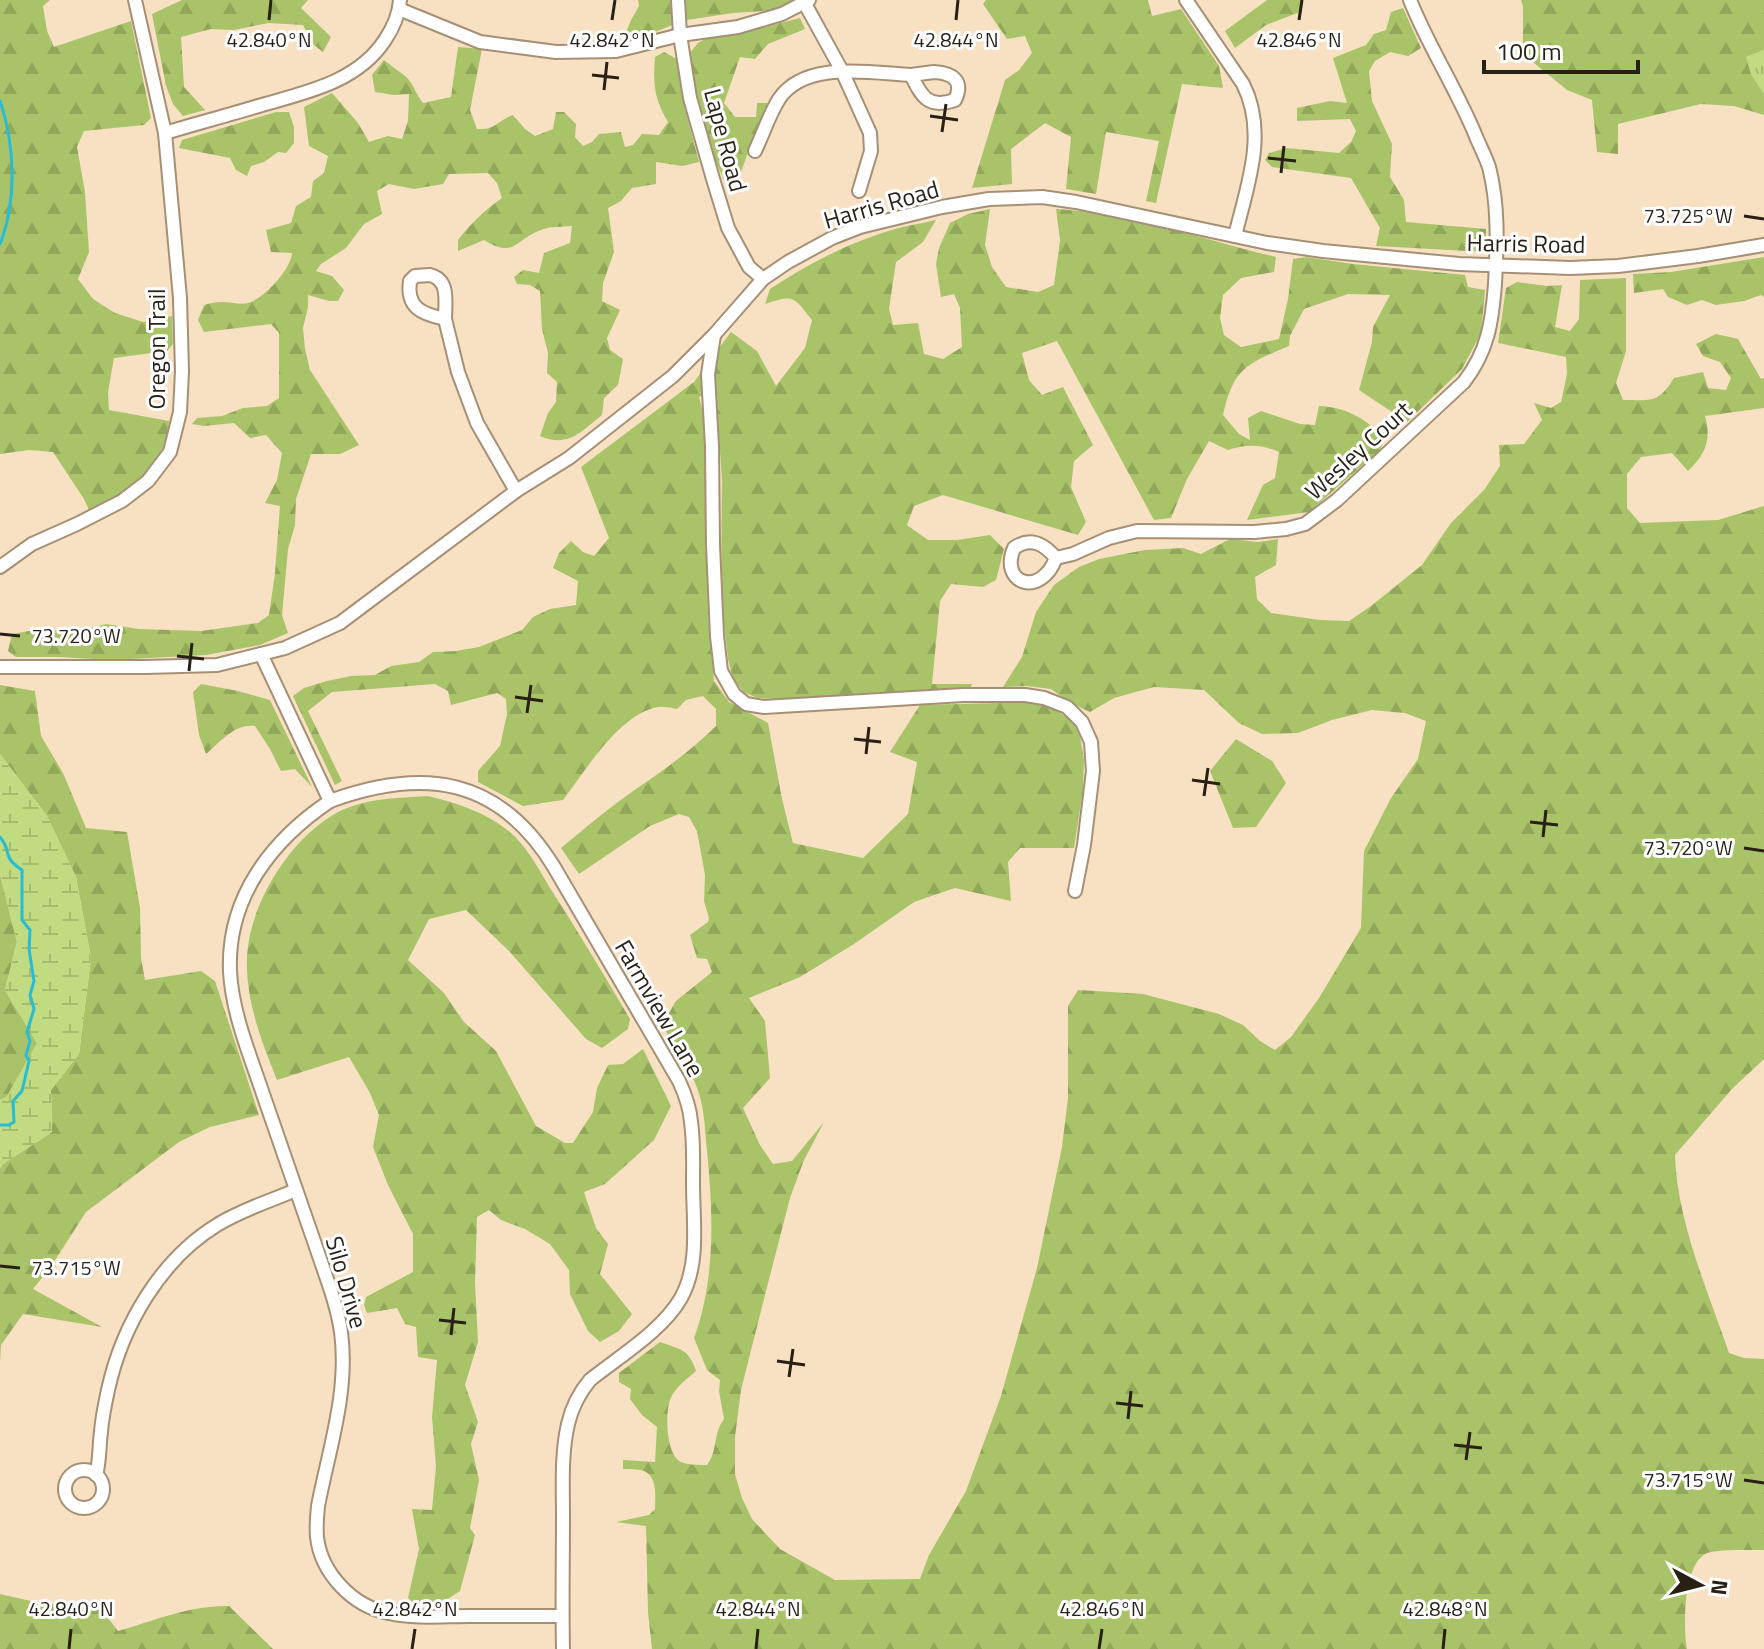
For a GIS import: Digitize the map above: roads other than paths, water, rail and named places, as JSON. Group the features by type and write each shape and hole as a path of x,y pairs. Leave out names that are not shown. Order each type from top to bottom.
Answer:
{"street":[{"name":"Oregon Trail","path":"0,567 32,544 122,501 148,481 170,452 180,412 180,298 165,133 135,0"},
{"name":"Lape Road","path":"678,0 690,98 728,228 749,267 763,279"},
{"path":"1186,0 1251,99 1256,124 1255,139 1235,236"},
{"name":"Wesley Court","path":"1056,558 1137,531 1254,532 1305,524 1337,500 1464,382 1476,366 1490,328 1496,265 1496,214 1488,166 1472,126 1410,0"},
{"path":"165,133 325,87 356,70 379,49 390,32 400,5 480,42 556,52 616,51 680,35 738,27 782,14 807,1 870,133 871,151 859,191"},
{"path":"755,151 779,100 787,90 803,80 842,71 911,75"},
{"name":"Harris Road","path":"0,667 217,665 285,648 340,623 516,491 569,458 673,376 763,279 832,238 860,227 942,207 989,199 1042,197 1323,251 1459,264 1570,268 1618,266 1764,245"},
{"path":"445,319 458,372 477,423 516,491"},
{"path":"714,335 708,374 713,545 717,636 721,671 728,686 746,704 764,707 963,695 1025,695 1067,707 1082,722 1091,742 1093,771 1075,891"},
{"path":"261,654 330,801"},
{"name":"Farmview Lane","path":"330,801 378,787 427,783 463,789 509,813 548,857 685,1095 692,1123 692,1269 688,1283 672,1311 590,1380 574,1405 564,1445 563,1649"},
{"name":"Silo Drive","path":"330,801 293,829 273,849 259,870 239,909 230,971 243,1034 336,1310 343,1351 341,1398 316,1523 320,1552 346,1591 385,1613 416,1616 562,1616"},
{"path":"96,1475 104,1411 114,1366 134,1319 151,1291 180,1254 206,1233 236,1215 296,1190"}],"waterway":[{"path":"0,101 9,136 12,173 9,210 0,244"},
{"path":"0,837 9,858 22,870 22,920 30,930 29,949 34,981 30,995 34,1009 27,1032 30,1041 26,1055 29,1061 22,1091 13,1101 14,1122 0,1125"}]}
